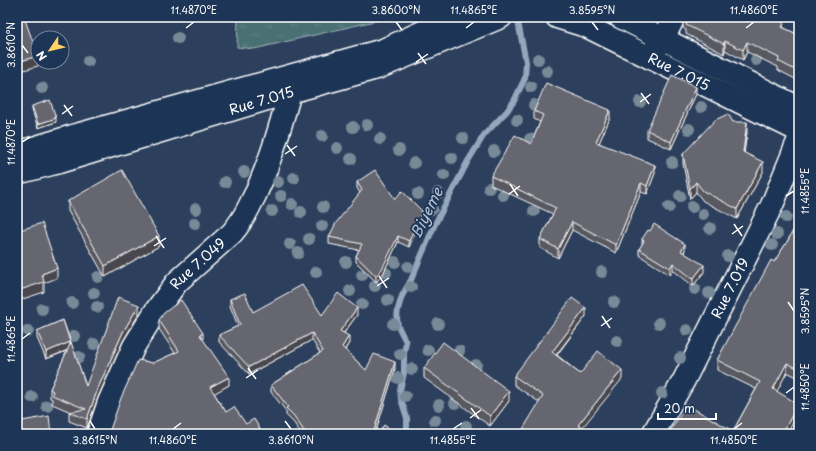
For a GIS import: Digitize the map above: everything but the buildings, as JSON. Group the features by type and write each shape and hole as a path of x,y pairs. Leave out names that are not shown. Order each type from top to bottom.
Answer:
{"main road":[{"name":"Rue 7.015","path":"17,153 83,133 383,50 455,17"},
{"name":"Rue 7.015","path":"17,173 59,162 290,92 377,68 501,17"},
{"name":"Rue 7.015","path":"557,17 586,26 799,131"},
{"name":"Rue 7.015","path":"620,17 799,108"},
{"path":"649,57 663,39 674,17"},
{"name":"Rue 7.049","path":"98,434 134,346 155,312 177,282 239,226 256,193 267,166 277,138 290,92"},
{"name":"Rue 7.019","path":"653,434 684,380 772,205 799,139"}],"green space":[{"path":"238,17 392,17 254,49 237,47"}],"waterway":[{"name":"Biyeme","path":"406,434 407,418 401,399 400,390 404,373 404,353 406,342 398,326 398,309 402,296 411,280 435,224 468,161 484,135 507,111 514,101 525,78 526,62 517,17"}]}
